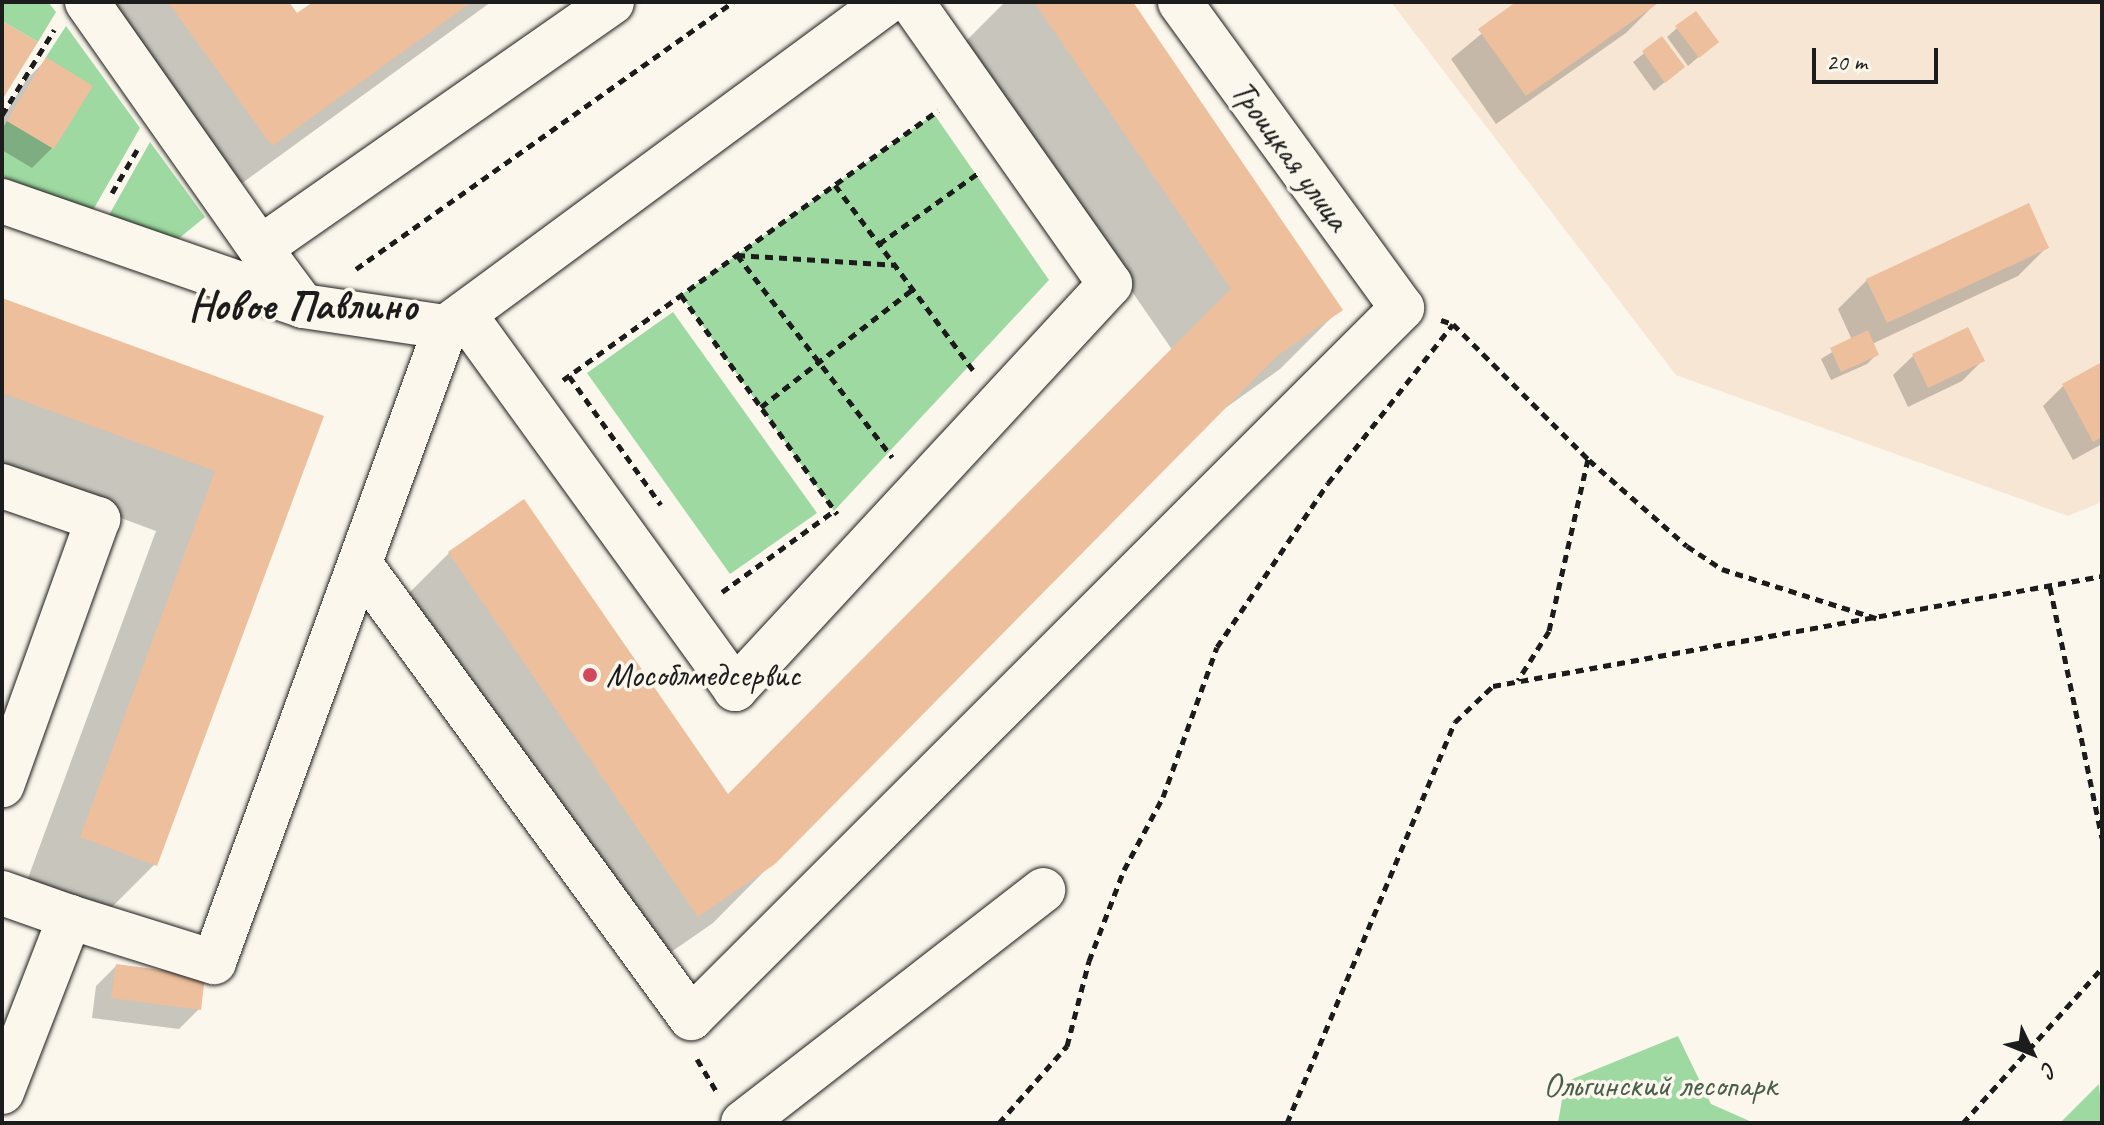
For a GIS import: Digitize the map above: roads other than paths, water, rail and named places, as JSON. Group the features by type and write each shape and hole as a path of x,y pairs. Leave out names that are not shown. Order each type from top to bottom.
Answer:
{"street":[{"path":"260,248 612,2"},
{"path":"2,893 214,962 360,564 455,321 887,2"},
{"path":"2,201 303,306 455,321 529,404 735,689 1110,284 912,2"},
{"name":"Троицкая улица","path":"360,564 691,1018 1402,308 1180,2"},
{"path":"72,14 161,108 303,306"},
{"path":"2,486 98,519 2,785"},
{"path":"734,1113 1043,890"},
{"path":"2,1092 70,917"}],"place":[{"name":"Мособлмедсервис","path":"590,675"}],"district":[{"name":"Новое Павлино","path":"303,306"}],"park label":[{"name":"Ольгинский лесопарк","path":"1660,1085"}]}
